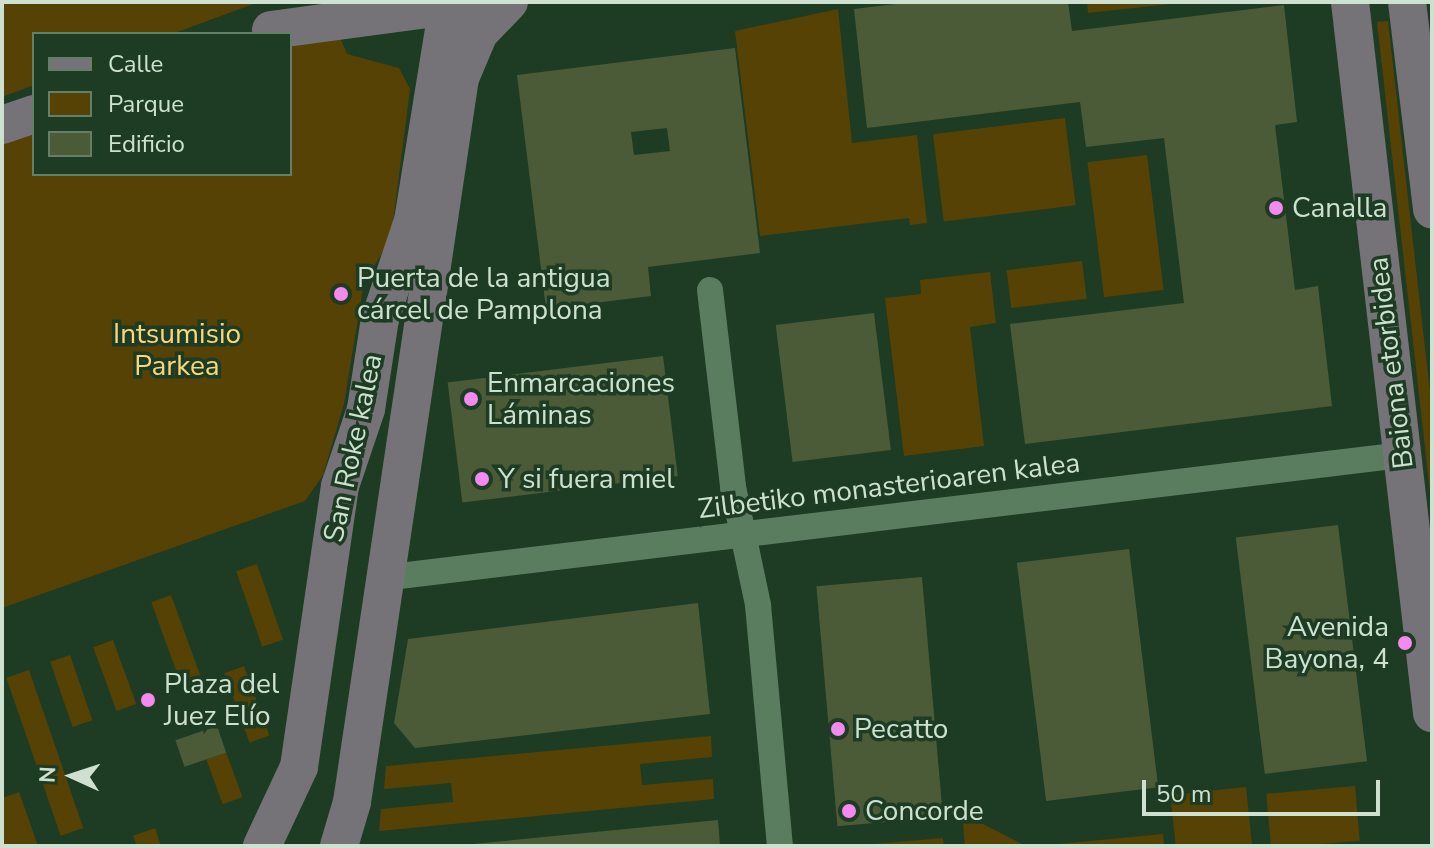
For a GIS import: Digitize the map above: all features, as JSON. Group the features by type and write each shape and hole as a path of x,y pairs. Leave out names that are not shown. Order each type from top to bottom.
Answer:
{"street":[{"path":"265,32 327,2"},
{"name":"San Roke kalea","path":"339,846 352,802 460,78 479,33 509,2"},
{"path":"265,32 462,3"},
{"name":"San Roke kalea","path":"262,846 299,767 340,486 366,409 380,319 413,221 462,3"},
{"path":"1408,4 1432,209"},
{"name":"Baiona etorbidea","path":"1348,5 1432,713"},
{"path":"2,125 32,115"},
{"path":"710,290 741,537 758,605 780,846"},
{"name":"Zilbetiko monasterioaren kalea","path":"383,578 1401,455"}],"green space":[{"path":"2,2 259,2 177,32 32,32 32,86 2,97"},
{"path":"1087,2 1170,2 1170,4 1088,13"},
{"path":"838,9 852,143 917,135 927,223 910,225 909,218 760,236 735,31"},
{"path":"1388,21 1432,410 1432,510 1377,22"},
{"name":"Intsumisio Parkea","path":"338,33 347,54 399,68 410,89 391,239 364,282 344,404 323,475 305,501 2,608 2,143 32,133 32,176 292,176 292,41"},
{"path":"1065,118 1076,205 944,222 933,134"},
{"path":"1147,155 1164,290 1104,297 1087,162"},
{"path":"1082,261 1087,299 1011,308 1007,270"},
{"path":"990,272 996,323 970,327 984,446 904,456 885,298 921,294 920,280"},
{"path":"257,564 283,640 262,647 236,571"},
{"path":"171,595 202,681 182,688 151,602"},
{"path":"113,640 136,704 117,711 93,647"},
{"path":"70,655 92,720 73,727 50,662"},
{"path":"244,666 269,736 250,743 224,673"},
{"path":"29,670 83,828 61,836 6,678"},
{"path":"711,736 712,757 640,764 642,785 713,779 714,799 379,831 381,809 453,802 451,783 384,789 386,766"},
{"path":"226,752 242,797 223,804 206,759"},
{"path":"1355,786 1360,841 1271,846 1266,794"},
{"path":"1246,787 1252,846 1176,846 1170,795"},
{"path":"19,792 38,846 2,846 2,798"},
{"path":"963,823 983,824 1026,846 965,846"},
{"path":"155,828 161,846 137,846 133,836"},
{"path":"1163,834 1164,846 1037,846"},
{"path":"943,838 944,846 863,846 863,845"}],"building":[{"path":"912,2 1068,2 1072,31 1284,5 1297,122 1275,125 1295,290 1318,286 1332,406 1025,444 1010,324 1184,303 1164,138 1086,147 1080,102 867,128 854,9"},
{"path":"735,48 760,253 648,267 651,296 546,309 517,75","holes":["667,128 670,151 634,155 631,132"]},
{"path":"874,313 891,450 793,462 776,325"},
{"path":"663,356 678,476 462,503 448,382"},
{"path":"1338,525 1367,761 1265,774 1236,538"},
{"path":"1129,549 1158,787 1046,801 1017,563"},
{"path":"922,577 943,817 837,826 816,586"},
{"path":"698,603 710,714 415,748 394,723 408,639"},
{"path":"217,726 226,752 185,767 175,740"},
{"path":"718,820 720,846 473,846 473,844"}],"place":[{"name":"Canalla","path":"1276,208"},
{"name":"Puerta de la antigua cárcel de Pamplona","path":"341,294"},
{"name":"Enmarcaciones Láminas","path":"471,399"},
{"name":"Y si fuera miel","path":"482,479"},
{"name":"Avenida Bayona, 4","path":"1405,643"},
{"name":"Plaza del Juez Elío","path":"148,700"},
{"name":"Pecatto","path":"838,729"},
{"name":"Concorde","path":"849,811"}]}
